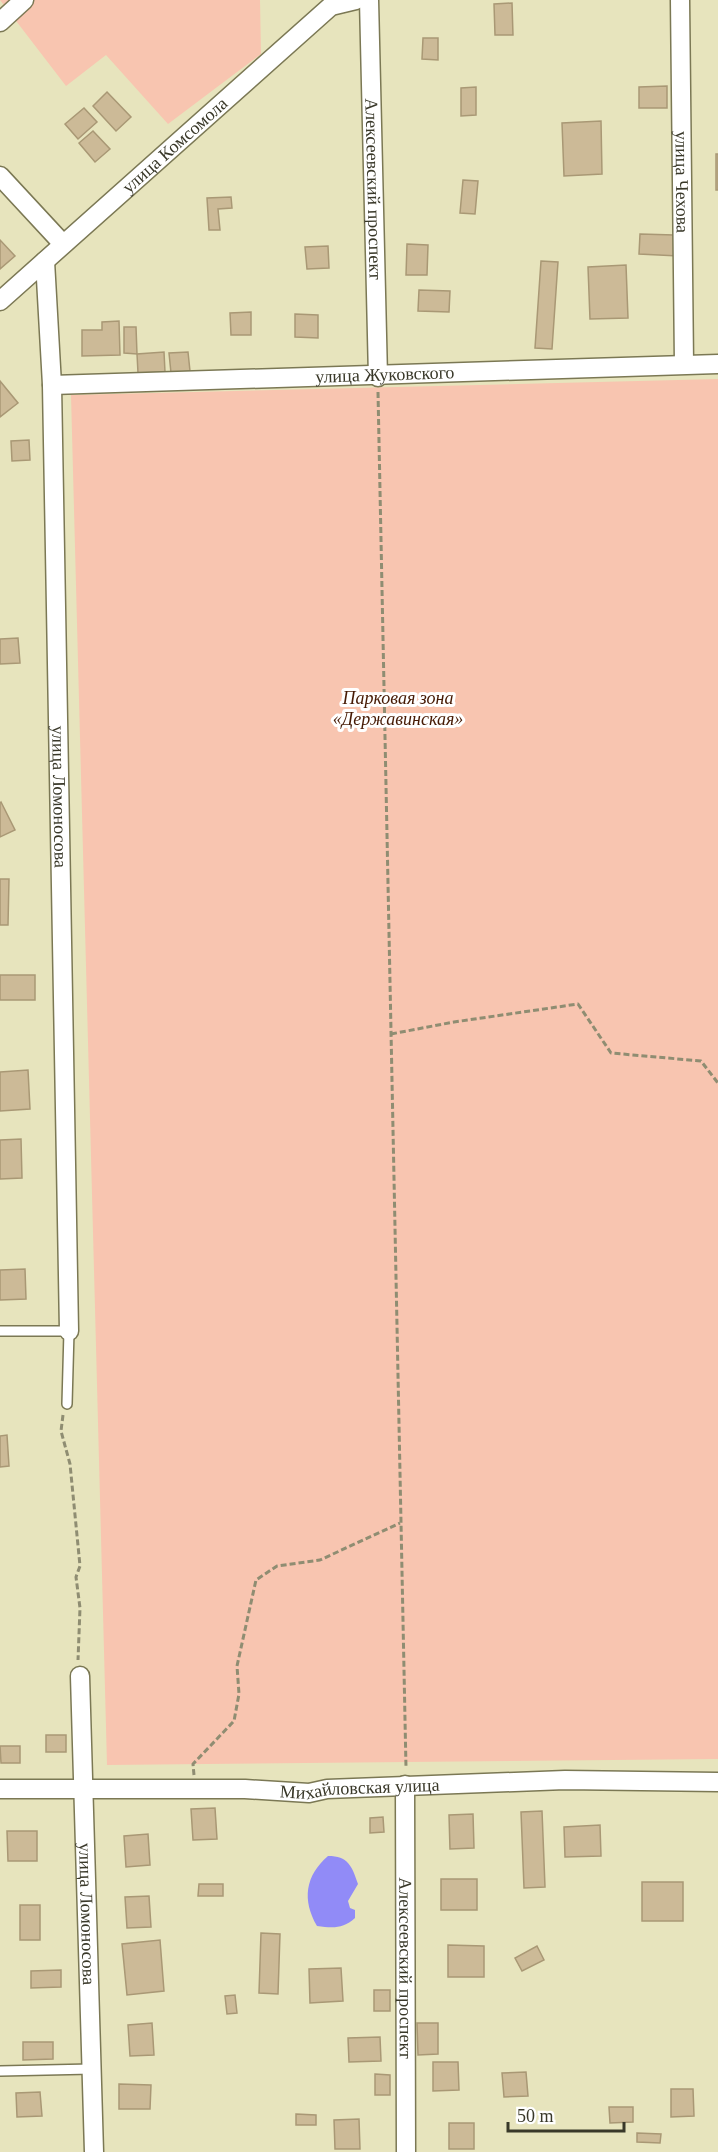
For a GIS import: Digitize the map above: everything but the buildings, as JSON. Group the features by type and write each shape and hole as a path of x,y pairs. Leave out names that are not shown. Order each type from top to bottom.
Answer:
{"street":[{"path":"0,22 24,0"},
{"name":"улица Комсомола","path":"0,302 331,6 357,0"},
{"name":"Алексеевский проспект","path":"369,0 378,377"},
{"name":"улица Чехова","path":"680,0 684,364"},
{"path":"0,176 63,244"},
{"name":"улица Ломоносова","path":"45,261 52,385 69,1331"},
{"name":"улица Жуковского","path":"52,385 378,377 718,364"},
{"name":"улица Ломоносова","path":"80,1676 94,2152"},
{"name":"Михайловская улица","path":"0,1789 195,1788 309,1793 327,1789 565,1780 718,1782"},
{"name":"Алексеевский проспект","path":"406,1785 406,2152"}],"lane":[{"path":"0,1331 69,1331 67,1404"},
{"path":"0,2071 92,2069"}],"path":[{"path":"378,377 406,1785"},
{"path":"391,1034 454,1022 578,1004 611,1053 701,1061 718,1083"},
{"path":"67,1404 61,1431 70,1464 80,1566 76,1576 80,1608 77,1640 80,1676"},
{"path":"195,1788 193,1764 234,1721 239,1695 237,1666 256,1580 277,1566 320,1560 401,1522"}],"green space":[{"path":"0,0 260,0 261,54 168,124 106,55 66,86"},
{"name":"Парковая зона «Державинская»","path":"718,379 718,1759 107,1765 71,395"}],"shaded area":[{"path":"328,1856 345,1860 354,1872 358,1884 348,1901 350,1908 355,1910 355,1918 337,1927 317,1926 309,1907 310,1880"}]}
